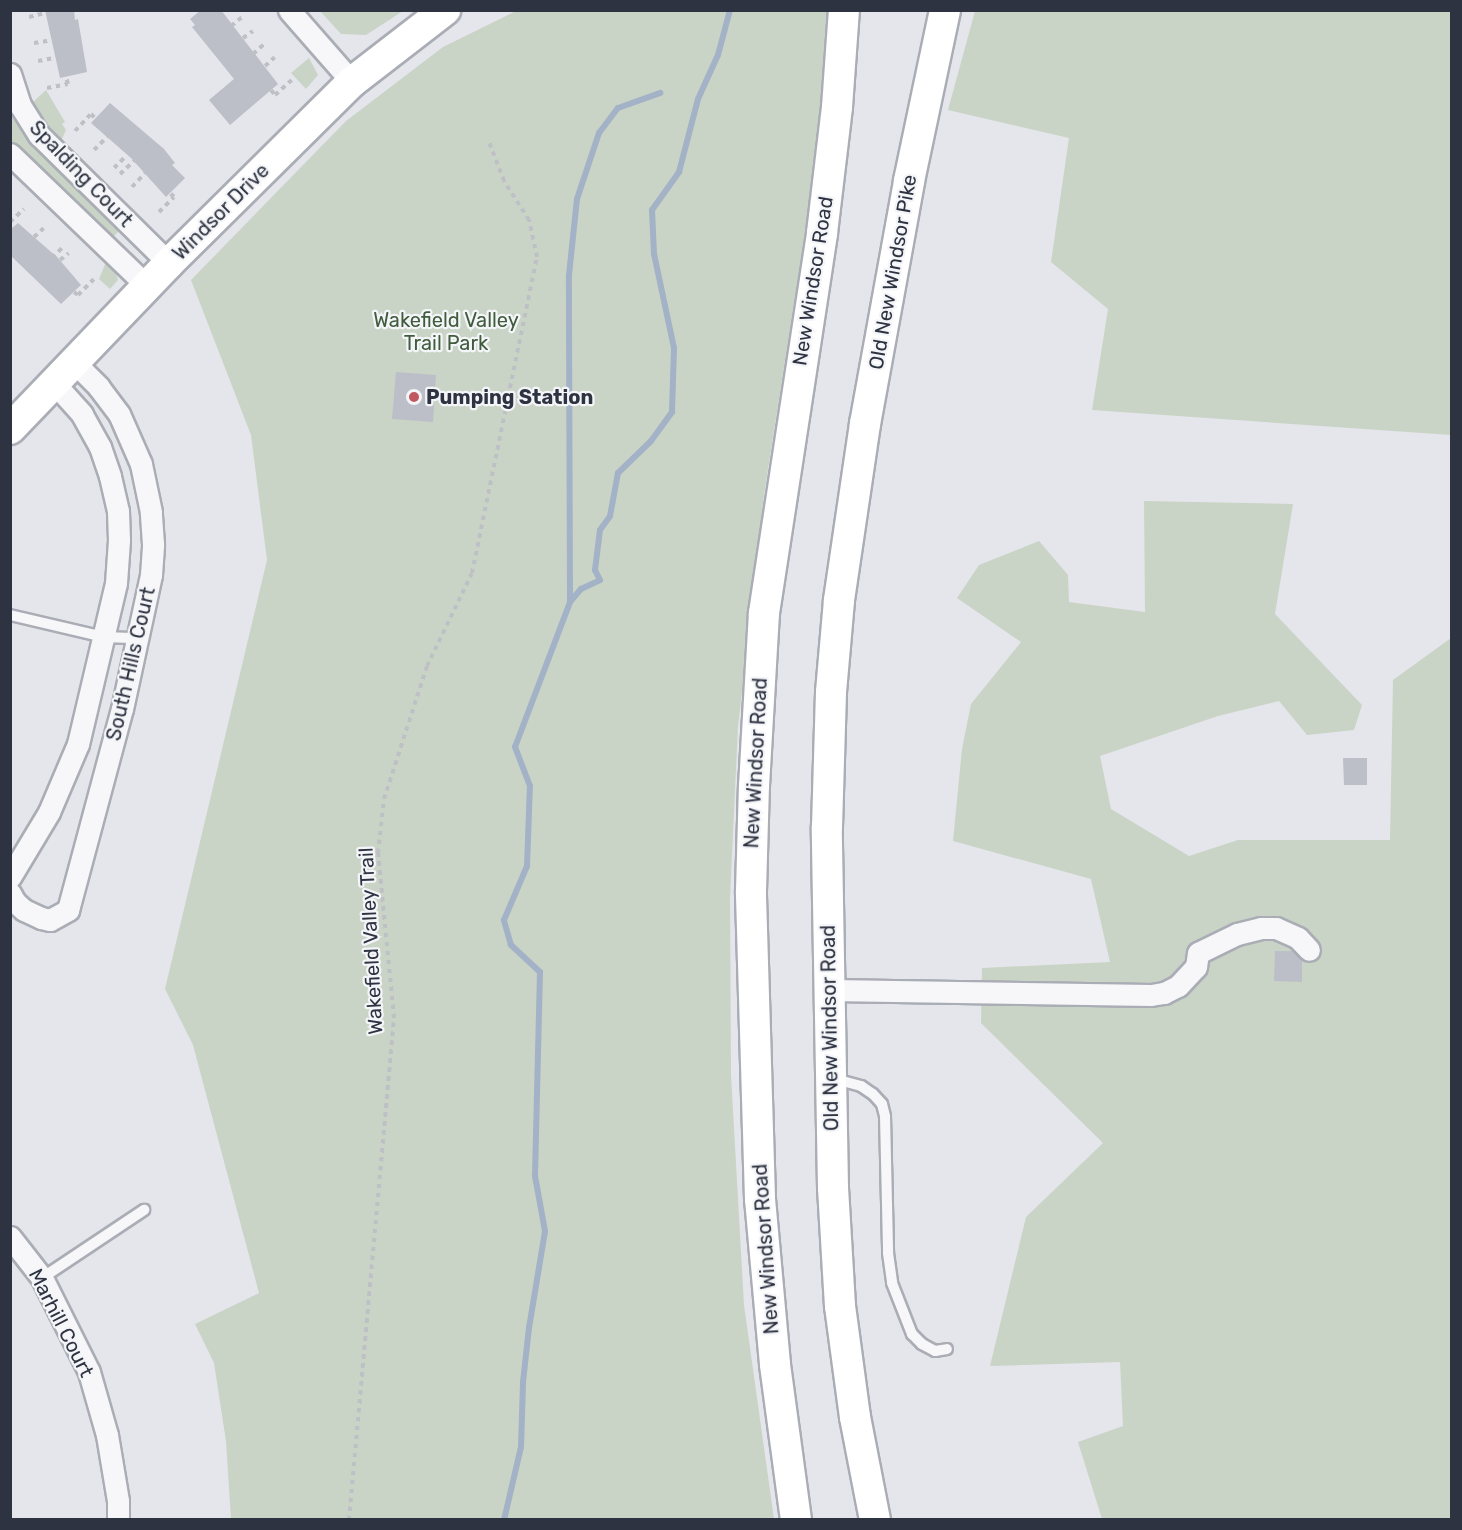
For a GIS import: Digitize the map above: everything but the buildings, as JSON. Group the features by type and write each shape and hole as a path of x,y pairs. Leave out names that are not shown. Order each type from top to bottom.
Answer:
{"street":[{"path":"289,10 352,82"},
{"name":"Windsor Drive","path":"10,429 169,263 352,82 445,10"},
{"name":"New Windsor Road","path":"796,1520 775,1364 760,1199 751,891 754,786 764,613 822,233 837,108 844,10"},
{"name":"Old New Windsor Pike","path":"848,534 909,182 945,10"},
{"name":"Spalding Court","path":"10,74 20,105 39,135 169,263"},
{"name":"Spalding Court","path":"10,154 147,286"},
{"name":"South Hills Court","path":"10,877 50,812 78,744 116,583 119,540 118,511 100,447 82,414 65,373"},
{"name":"South Hills Court","path":"10,893 20,906 41,918 50,920 68,910 138,638 153,544 146,480 133,443 119,414 99,387 65,373"},
{"name":"Old New Windsor Road","path":"848,534 831,692 827,828 833,1188 840,1306 855,1417 875,1520"},
{"path":"830,990 1151,995 1164,993 1178,986 1196,967 1198,953 1237,934 1261,928 1276,928 1298,938 1309,950"},
{"name":"Marhill Court","path":"10,1237 42,1278 89,1372 107,1435 118,1501 118,1520"}],"lane":[{"path":"10,615 104,638 138,638"},
{"path":"831,1078 861,1086 882,1104 885,1116 888,1253 892,1283 912,1334 922,1344 935,1351 947,1349"},
{"path":"42,1278 144,1210"}],"path":[{"path":"29,17 45,13"},
{"path":"231,26 242,17"},
{"path":"243,38 253,31"},
{"path":"34,43 53,40"},
{"path":"253,54 264,44"},
{"path":"265,66 275,57"},
{"path":"38,61 54,58"},
{"path":"47,88 68,84 66,77"},
{"path":"271,90 275,95 293,79"},
{"path":"75,131 91,114 95,118"},
{"path":"94,150 108,136"},
{"name":"Wakefield Valley Trail","path":"349,1520 394,1018 378,853 384,799 427,666 472,573 537,257 529,220 504,182 489,142"},
{"path":"114,168 126,156"},
{"path":"120,174 135,160"},
{"path":"132,186 145,173"},
{"path":"159,212 174,197 170,193"},
{"path":"10,222 24,208"},
{"path":"34,237 44,228"},
{"path":"52,258 63,247"},
{"path":"60,260 69,253"},
{"path":"74,292 78,296 95,278"}],"green space":[{"path":"320,11 403,11 366,35 341,34"},
{"name":"Wakefield Valley Trail Park","path":"516,11 829,11 820,136 764,495 738,727 730,898 731,1075 744,1305 774,1519 231,1519 226,1441 214,1363 195,1324 259,1293 193,1045 165,989 267,560 251,435 191,280 346,121 443,47"},
{"path":"975,11 1451,11 1451,435 1092,410 1108,309 1051,262 1069,138 948,110"},
{"path":"309,58 318,75 306,89 291,73"},
{"path":"46,90 65,122 62,124 66,130 61,141 46,127 32,103"},
{"path":"10,114 24,135 120,230 111,239 11,141"},
{"path":"106,262 116,273 118,280 110,289 99,279"},
{"path":"1144,501 1293,504 1275,614 1362,705 1354,730 1307,735 1279,701 1218,716 1100,756 1111,809 1189,856 1238,840 1390,840 1393,680 1451,638 1451,1519 1102,1519 1078,1442 1123,1426 1120,1362 990,1366 1026,1217 1103,1143 981,1023 982,968 1110,962 1091,879 953,841 962,749 971,704 1021,642 957,598 979,565 1039,541 1068,575 1069,602 1145,612"}],"waterway":[{"path":"504,1520 521,1447 523,1382 529,1328 545,1231 535,1176 540,972 511,945 504,920 527,866 530,786 515,747 570,602 581,589 600,580 595,570 600,530 610,516 618,473 651,441 672,412 674,348 654,254 652,210 679,172 698,99 718,55 730,10"},
{"path":"570,601 569,275 577,199 599,133 618,108 660,93"}],"place":[{"name":"Pumping Station","path":"414,397"}]}
